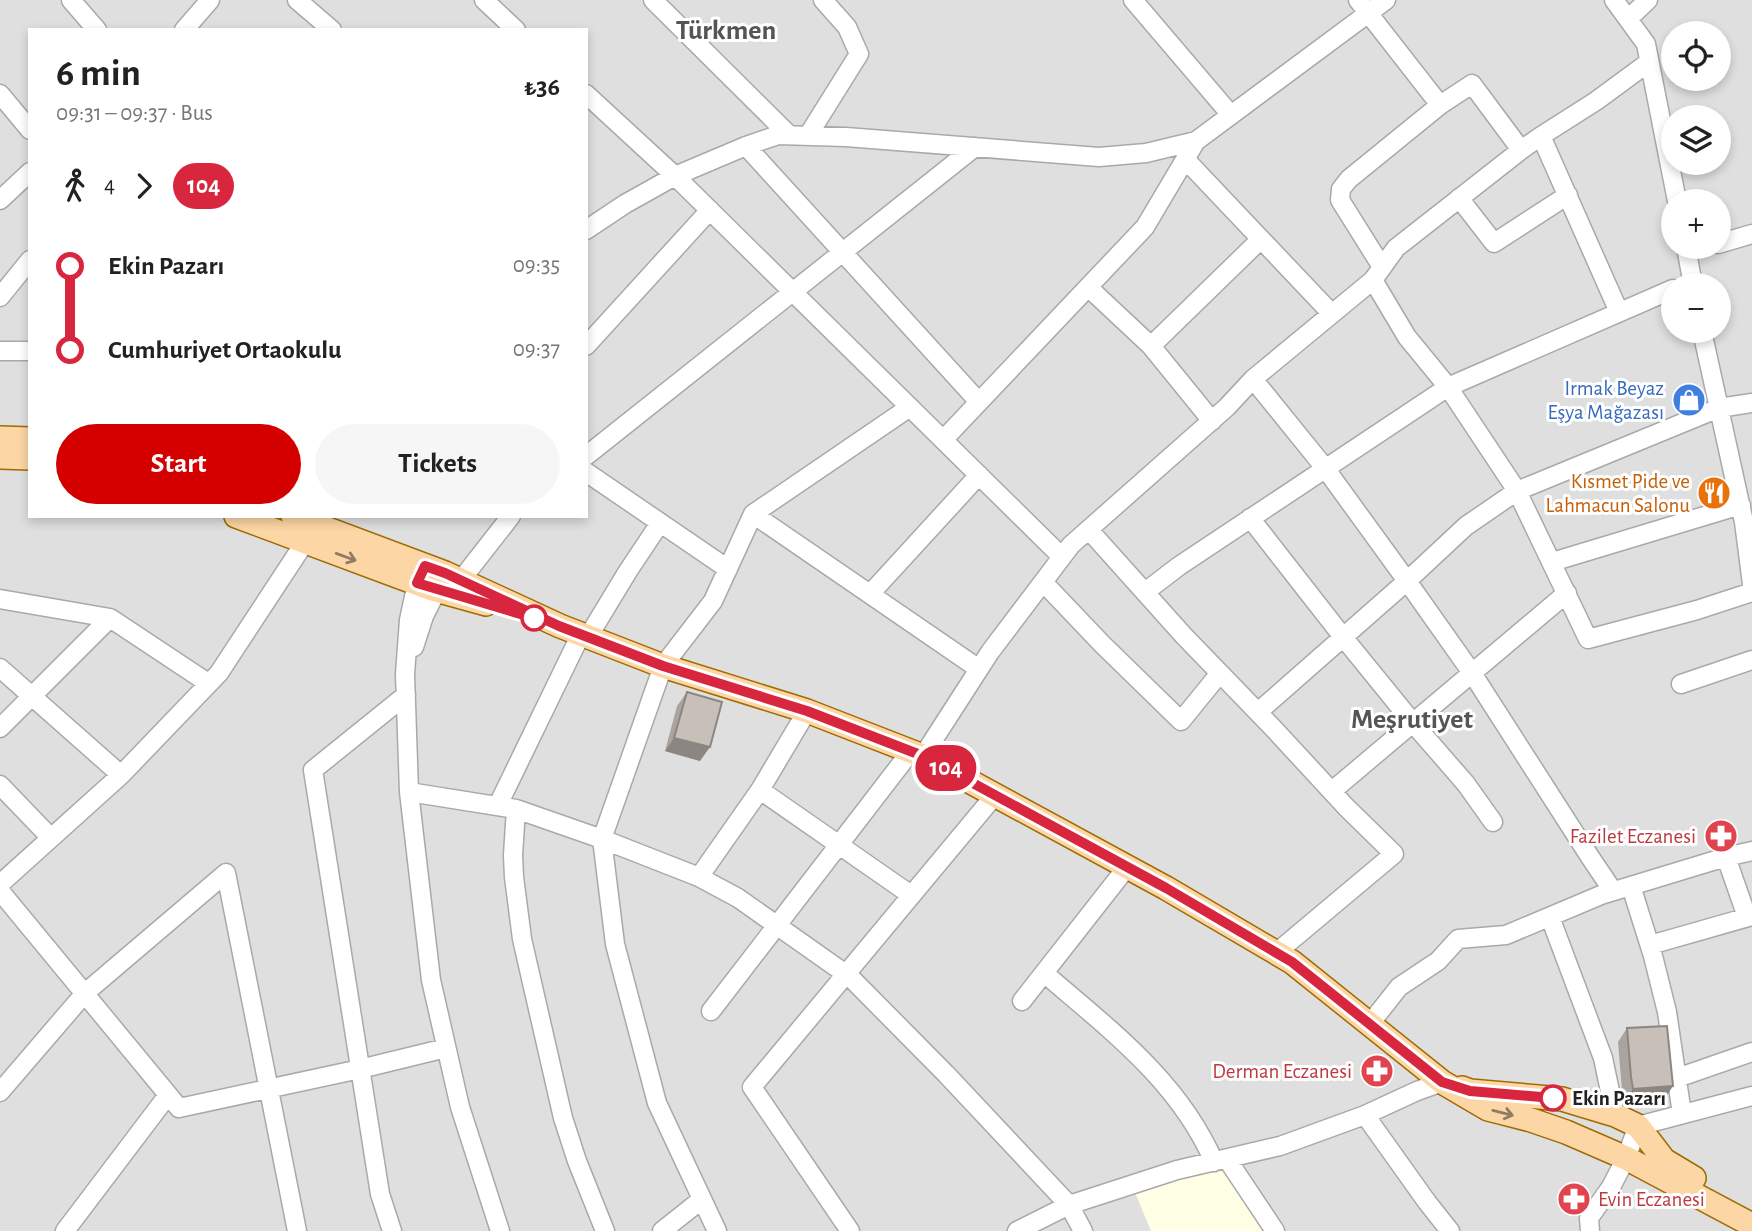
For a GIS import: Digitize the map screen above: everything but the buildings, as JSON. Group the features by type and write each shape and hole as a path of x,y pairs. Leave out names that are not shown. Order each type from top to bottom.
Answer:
{"main road":[{"path":"0,438 28,439"},
{"path":"0,457 28,458"},
{"path":"241,518 305,542 437,579"},
{"path":"298,518 437,579 663,666 807,711 917,753 1127,867 1292,962 1442,1082 1488,1109 1566,1132 1626,1158 1752,1225"},
{"path":"1442,1082 1470,1091 1562,1098 1615,1115 1638,1126 1664,1160 1752,1214"}],"street":[{"path":"71,0 95,28"},
{"path":"186,28 210,0"},
{"path":"297,0 330,28"},
{"path":"484,0 514,28"},
{"path":"653,0 789,135"},
{"path":"809,134 859,54 847,27 823,0"},
{"path":"1133,0 1231,115"},
{"path":"943,440 1145,227 1196,141 1364,7 1386,0"},
{"path":"1614,0 1646,44 1674,189"},
{"path":"1628,19 1648,0"},
{"path":"1364,7 1440,105"},
{"path":"711,1011 839,845 917,753 1071,545 1212,421 1253,379 1377,274 1396,248 1521,150 1596,101 1649,62"},
{"path":"1521,150 1472,84 1440,105 1349,179 1341,189 1340,200 1407,337 1448,387 1517,491 1588,639 1697,610 1752,592"},
{"path":"0,94 28,128"},
{"path":"588,96 676,176 1062,557"},
{"path":"588,229 625,204 676,176 778,135 809,134 1099,157 1146,153 1196,141"},
{"path":"1541,136 1619,312"},
{"path":"746,146 979,402"},
{"path":"588,454 975,147"},
{"path":"1185,159 1332,314"},
{"path":"0,200 28,174"},
{"path":"1459,198 1494,243 1568,195"},
{"path":"588,344 710,210"},
{"path":"1731,240 1752,234"},
{"path":"1151,346 1261,239"},
{"path":"0,297 28,262"},
{"path":"1088,287 1151,346 1212,421"},
{"path":"1145,592 1179,566 1448,387 1661,294"},
{"path":"1705,343 1720,408 1744,484 1741,505 1752,584"},
{"path":"0,351 28,351"},
{"path":"1253,379 1325,468 1472,673 1614,891"},
{"path":"1258,712 1466,526 1517,491 1720,408 1752,403"},
{"path":"716,1231 657,1104 615,944 602,839 663,666 713,601 753,514 910,407"},
{"path":"588,473 728,569"},
{"path":"870,594 979,475"},
{"path":"1552,562 1741,505"},
{"path":"753,514 979,669"},
{"path":"500,1231 460,1107 431,980 409,792 405,674 409,620 437,579 509,518"},
{"path":"1250,518 1343,637 1466,784 1493,822"},
{"path":"605,1231 563,1118 522,939 507,807 585,635 660,523"},
{"path":"1088,530 1184,636 1394,854 1276,953"},
{"path":"0,884 121,775 219,673 305,542"},
{"path":"1043,582 1181,721 1220,673"},
{"path":"1332,791 1567,593"},
{"path":"0,600 110,618 208,683"},
{"path":"0,728 110,618"},
{"path":"1682,684 1752,660"},
{"path":"0,668 121,775"},
{"path":"392,1231 380,1194 313,770 406,695"},
{"path":"699,877 760,790 807,711"},
{"path":"0,785 51,838"},
{"path":"760,790 911,895"},
{"path":"409,792 507,807 602,839 699,877 738,898 846,974 946,1074 1069,1205 1083,1231"},
{"path":"850,1231 752,1087 995,795"},
{"path":"1370,1025 1399,987 1438,961 1458,939 1506,935 1614,891 1752,851"},
{"path":"1650,945 1749,917 1726,857"},
{"path":"1022,1002 1127,867"},
{"path":"0,1092 85,993 226,873 297,1231"},
{"path":"1631,886 1667,1012 1682,1114"},
{"path":"0,891 179,1108 446,1048"},
{"path":"1550,917 1603,1058 1615,1115"},
{"path":"1044,973 1158,1076 1275,1231"},
{"path":"1677,1078 1752,1052"},
{"path":"1017,1231 1069,1205 1177,1170 1280,1146 1365,1115 1442,1082"},
{"path":"65,1231 168,1095"},
{"path":"1576,1231 1590,1224 1626,1158 1638,1126 1752,1096"},
{"path":"1732,1101 1752,1110"},
{"path":"1365,1115 1450,1231"},
{"path":"662,1231 701,1200"}],"shaded area":[{"path":"0,0 1752,0 1752,1231 0,1231"},
{"path":"1223,1164 1268,1231 1151,1231 1134,1190"}],"bus line":[{"name":"104","path":"534,618 417,583 425,566 559,626 663,666 807,711 923,756 1166,888 1292,962 1442,1082 1470,1091 1553,1098"}],"place":[{"name":"Irmak Beyaz Eşya Mağazası","path":"1689,400"},
{"name":"Kısmet Pide ve Lahmacun Salonu","path":"1714,493"},
{"name":"Fazilet Eczanesi","path":"1721,836"},
{"name":"Derman Eczanesi","path":"1377,1071"},
{"name":"Ekin Pazarı","path":"1553,1098"},
{"name":"Evin Eczanesi","path":"1574,1199"}],"district":[{"name":"Türkmen","path":"726,31"},
{"name":"Meşrutiyet","path":"1412,720"}]}
